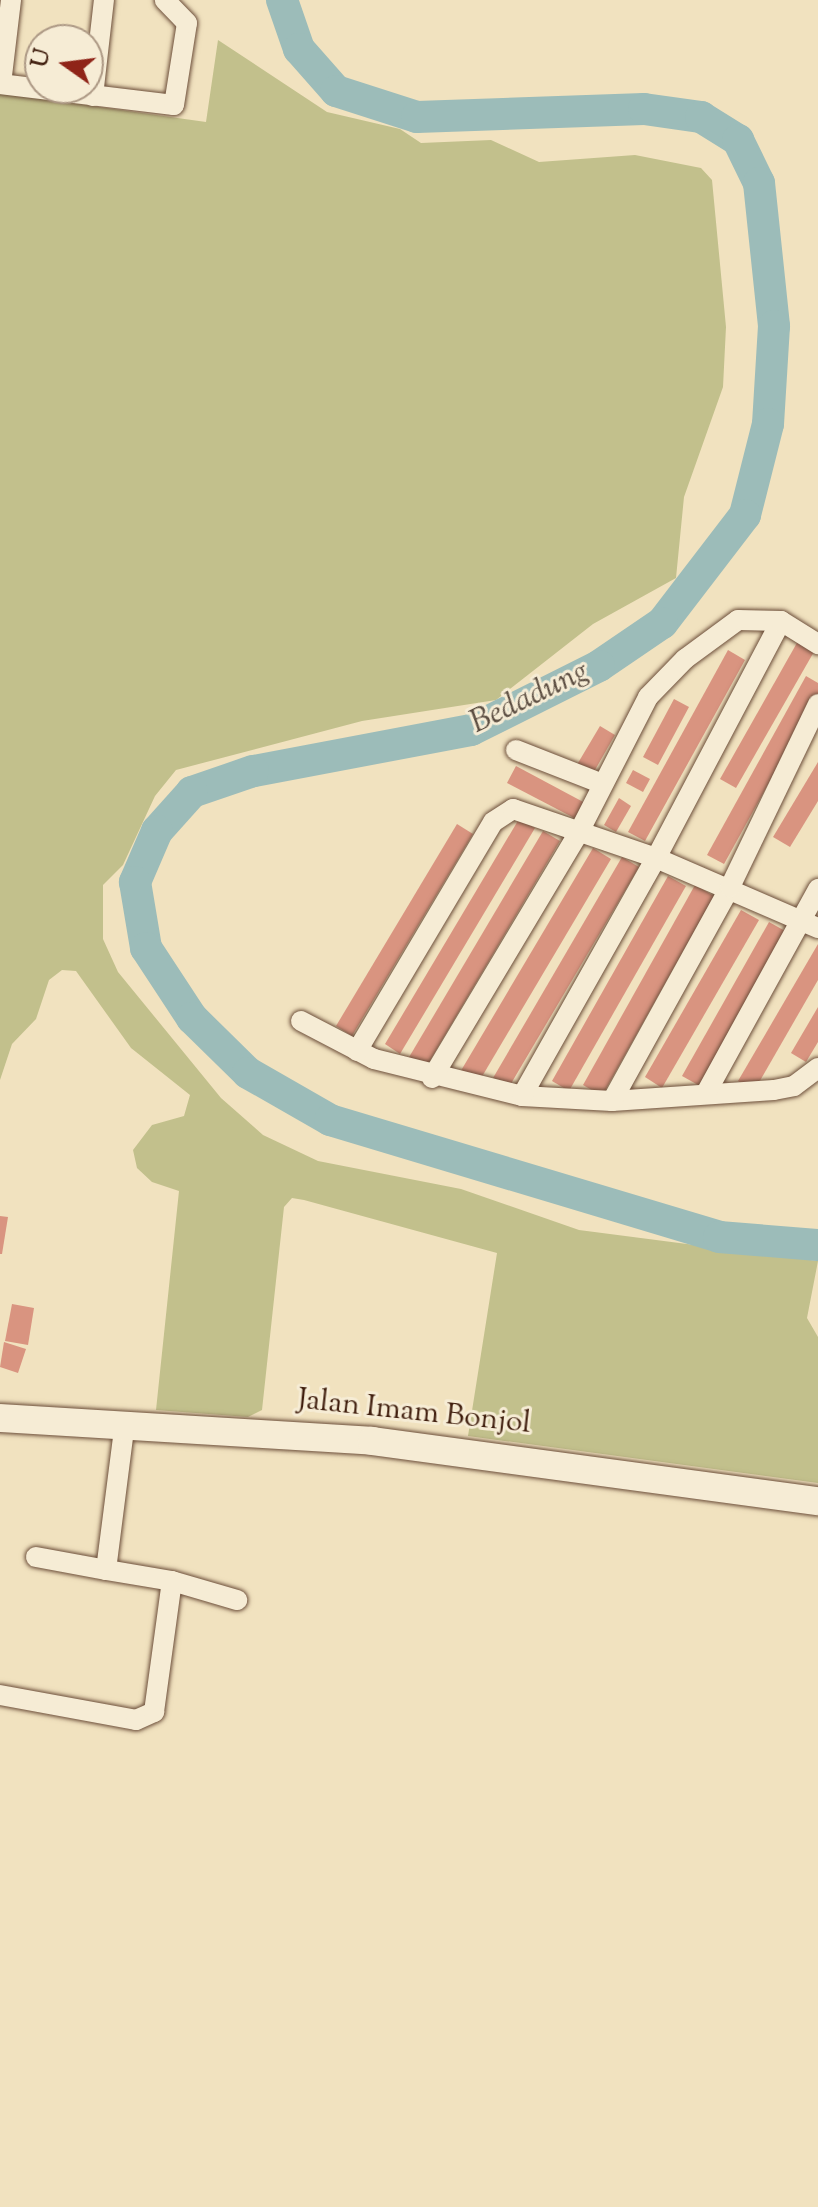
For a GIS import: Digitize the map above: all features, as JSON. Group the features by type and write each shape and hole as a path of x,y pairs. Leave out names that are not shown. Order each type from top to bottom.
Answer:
{"street":[{"path":"11,0 0,84 24,87"},
{"path":"101,24 104,0"},
{"path":"104,97 174,105 187,23 165,0"},
{"path":"432,1078 579,832 600,783 648,697 685,659 738,620 781,621 818,644"},
{"path":"522,1096 656,858 781,621"},
{"path":"612,1101 730,887 818,704"},
{"path":"516,750 600,783"},
{"path":"357,1051 500,814 513,809 656,858 730,887 810,924"},
{"path":"706,1093 810,924 818,889"},
{"path":"301,1021 357,1051 432,1078 522,1096 612,1101 794,1086 818,1068"},
{"name":"Jalan Imam Bonjol","path":"0,1418 124,1429 372,1441 818,1501"},
{"path":"106,1570 124,1429"},
{"path":"36,1557 172,1581 237,1600"},
{"path":"0,1695 147,1720 154,1712 172,1581"}],"shaded area":[{"path":"218,40 327,112 400,129 421,143 491,140 539,162 635,155 701,168 712,180 726,327 723,387 684,497 676,578 593,624 496,700 362,721 176,770 155,796 123,865 103,885 103,939 118,972 221,1098 263,1135 318,1161 461,1189 579,1230 818,1261 807,1318 818,1337 818,1483 468,1436 497,1253 292,1198 284,1207 262,1410 248,1417 156,1410 179,1191 152,1182 137,1168 133,1150 152,1125 184,1116 190,1095 131,1048 76,971 62,970 49,980 36,1019 12,1044 0,1080 0,93 24,96 24,104 78,104 206,122"}],"building":[{"path":"798,641 815,650 736,788 720,779"},
{"path":"728,650 745,660 645,841 628,832"},
{"path":"806,676 818,683 818,694 724,864 707,855"},
{"path":"674,699 689,707 658,765 643,757"},
{"path":"600,726 615,735 591,777 575,768"},
{"path":"818,762 818,801 790,847 773,837"},
{"path":"516,766 587,804 578,820 507,783"},
{"path":"633,770 650,779 643,792 626,783"},
{"path":"619,798 631,806 616,832 604,825"},
{"path":"519,819 535,828 400,1054 385,1044"},
{"path":"457,824 473,834 352,1036 336,1026"},
{"path":"543,831 560,841 422,1074 405,1064"},
{"path":"593,848 611,859 477,1085 459,1074"},
{"path":"622,857 639,867 509,1087 493,1078"},
{"path":"668,876 686,886 569,1091 552,1081"},
{"path":"695,885 714,896 602,1096 583,1085"},
{"path":"741,910 759,920 662,1088 645,1077"},
{"path":"769,922 787,932 700,1086 682,1076"},
{"path":"818,944 818,980 754,1091 738,1081"},
{"path":"818,1007 818,1042 806,1062 791,1053"},
{"path":"0,1216 8,1217 2,1254 0,1254"},
{"path":"12,1304 34,1308 28,1345 5,1341"},
{"path":"4,1342 26,1349 18,1373 0,1367"}],"waterway":[{"name":"Bedadung","path":"282,0 299,49 336,91 417,117 644,109 701,117 738,140 759,183 774,326 768,424 745,515 662,623 599,666 471,730 253,771 192,792 157,831 135,882 146,948 192,1018 248,1073 330,1120 719,1237 818,1245"}]}
